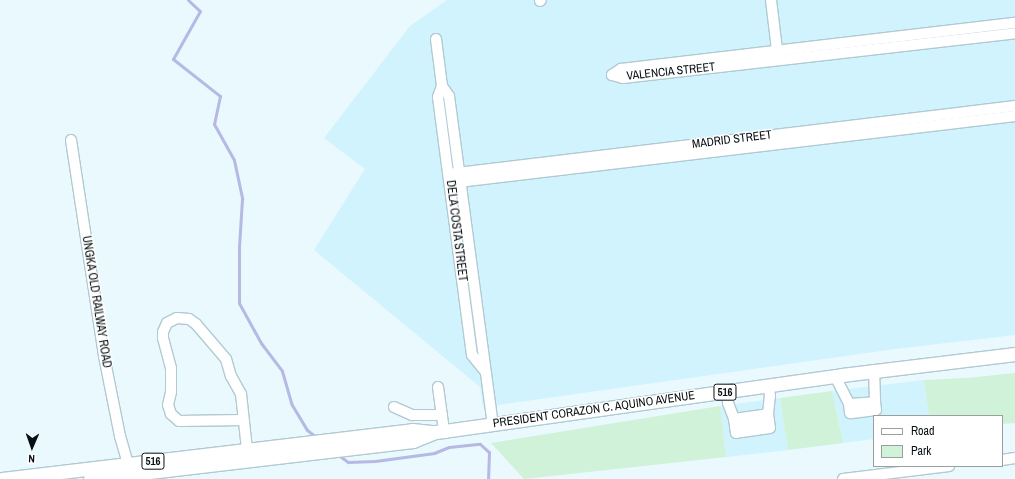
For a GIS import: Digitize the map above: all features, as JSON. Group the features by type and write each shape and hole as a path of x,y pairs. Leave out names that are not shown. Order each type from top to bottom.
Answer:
{"main road":[{"name":"PRESIDENT CORAZON C. AQUINO AVENUE","path":"2,479 126,472 342,450 413,436 493,424 874,370 1015,354"},
{"name":"PRESIDENT CORAZON C. AQUINO AVENUE","path":"90,479 246,449 329,440 413,436"}],"street":[{"path":"771,0 778,55"},
{"name":"VALENCIA STREET","path":"1015,23 778,55 623,78 612,75 621,69 778,55 1015,33"},
{"name":"DELA COSTA STREET","path":"436,39 442,86 438,98 450,179 472,355 485,371"},
{"name":"DELA COSTA STREET","path":"442,86 449,96 493,424"},
{"name":"MADRID STREET","path":"450,179 1015,106"},
{"name":"MADRID STREET","path":"461,177 1015,116"},
{"name":"UNGKA OLD RAILWAY ROAD","path":"71,140 104,356 126,472"},
{"path":"244,420 179,421 171,414 168,405 171,392 171,368 162,338 167,323 177,318 189,319 196,324 226,359 231,376 241,394 244,420 246,449"},
{"path":"835,376 849,404 850,413 876,410 874,370"},
{"path":"727,391 728,403 736,433 770,428 769,386"},
{"path":"438,387 442,415 440,432"},
{"path":"394,408 412,415 442,415"},
{"path":"734,422 769,417"},
{"path":"1003,460 1015,458"},
{"path":"843,479 941,467"}],"shaded area":[{"path":"447,0 1015,0 1015,335 895,349 483,407 480,387 314,250 365,169 324,138 410,26"},
{"path":"924,380 929,415 873,415 873,439 843,443 832,391"},
{"path":"780,398 788,450 726,457 720,406"}],"green space":[{"path":"1015,373 1015,423 1003,424 1003,415 929,415 924,380 967,378"},
{"path":"832,391 843,443 788,450 780,398"},
{"path":"720,406 726,457 524,479 491,443"}],"waterway":[{"path":"188,0 200,11 173,59 220,96 214,124 234,160 242,199 239,247 239,303 261,343 282,371 292,405 307,430 316,437"},
{"path":"337,454 348,462 375,461 434,453 449,447 480,444 489,452 488,479"}]}
